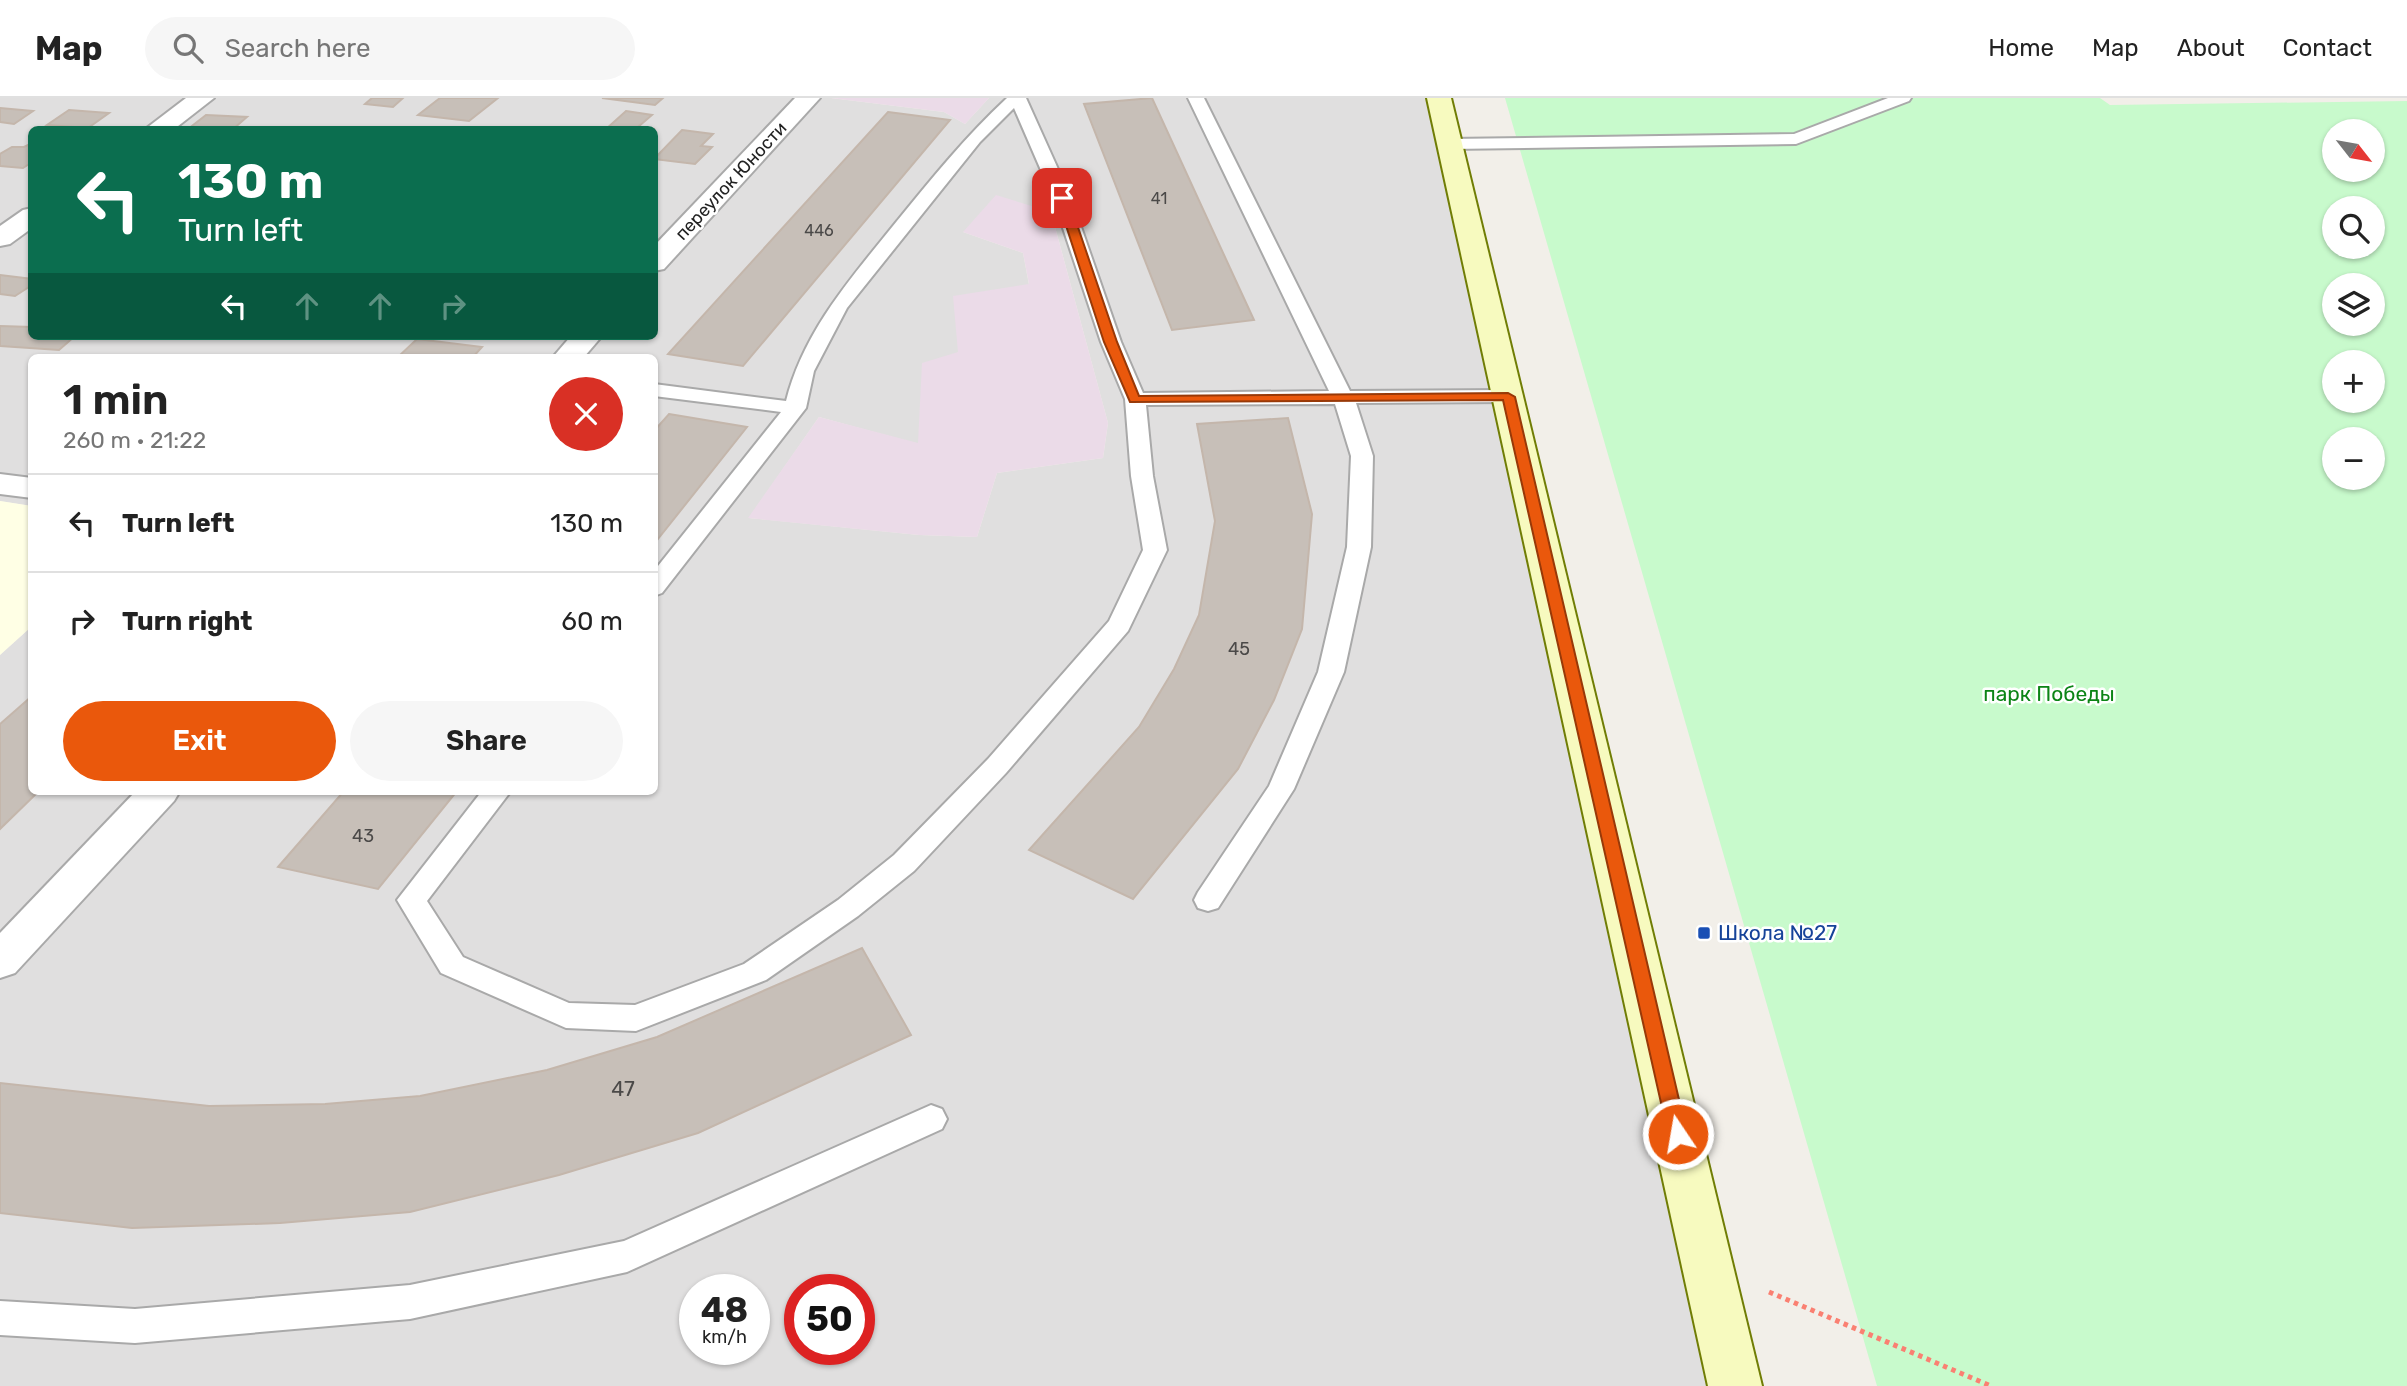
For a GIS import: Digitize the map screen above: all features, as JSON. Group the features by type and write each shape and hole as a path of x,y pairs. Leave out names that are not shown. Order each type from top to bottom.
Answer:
{"main road":[{"path":"1439,98 1735,1386"}],"street":[{"path":"162,126 202,98"},
{"name":"переулок Юности","path":"658,259 808,98"},
{"path":"0,238 28,219"},
{"path":"571,354 583,340"},
{"path":"0,484 28,488"},
{"path":"0,961 156,795"}],"lane":[{"path":"494,795 411,901 452,965 566,1015 636,1018 755,972 848,908 904,863 997,766 1119,625 1155,550 1142,476 1135,399 1111,342 1062,198 1017,98 974,138 838,306 804,371 794,408 658,583"},
{"path":"1196,98 1331,378 1344,398 1362,456 1359,547 1331,672 1281,789 1208,900"},
{"path":"1449,144 1796,139 1903,98"},
{"path":"658,391 794,408"},
{"path":"1135,399 1508,397"},
{"path":"0,1318 135,1326 410,1302 600,1262 627,1256 931,1119"}],"path":[{"path":"1707,1265 1991,1386"}],"shaded area":[{"path":"0,98 831,98 944,112 965,124 989,98 1439,98 1735,1386 0,1386 0,655 28,630 28,795 658,795 658,354 28,354 28,506 0,501","holes":["1051,212 1108,423 1103,458 997,473 977,537 919,535 749,518 819,417 918,444 958,352 1029,285 1023,253 963,232"]},
{"path":"831,98 989,98 965,124 944,112"},
{"path":"996,195 1051,212 1108,423 1103,458 997,473 977,537 919,535 748,518 819,417 918,443 922,363 958,352 953,296 1029,284 1023,253 963,232"},
{"path":"0,501 28,505 28,630 0,655"}],"green space":[{"name":"парк Победы","path":"1505,98 2100,98 2110,105 2407,101 2407,1386 1877,1386"}],"building":[{"path":"372,98 403,98 393,107 365,104"},
{"path":"440,98 498,98 469,121 418,115"},
{"path":"602,98 663,98 655,105"},
{"path":"1152,98 1254,320 1172,330 1084,104"},
{"path":"0,108 33,111 14,124 0,122"},
{"path":"69,110 109,113 91,126 47,125"},
{"path":"626,111 652,115 639,126 609,126"},
{"path":"888,112 950,120 743,366 668,354"},
{"path":"206,115 247,117 237,126 192,126"},
{"path":"682,130 713,134 701,146 712,147 695,164 658,159 658,155"},
{"path":"28,145 28,165 23,168 0,166 0,154 12,147"},
{"path":"0,275 28,278 28,288 15,296 0,294"},
{"path":"0,326 28,327 28,340 70,340 59,350 0,346"},
{"path":"416,340 482,347 476,354 401,354"},
{"path":"669,414 747,427 658,539 658,426"},
{"path":"1288,418 1312,514 1302,629 1274,700 1238,769 1133,899 1029,850 1139,727 1174,669 1199,615 1215,521 1197,424"},
{"path":"28,700 28,795 35,795 0,829 0,724"},
{"path":"341,795 454,795 378,889 278,867"},
{"path":"862,948 911,1035 698,1133 559,1175 410,1212 280,1223 132,1228 0,1213 0,1083 209,1106 325,1104 420,1096 547,1070 657,1037"}],"place":[{"name":"Школа №27","path":"1704,933"}],"route":[{"path":"1062,198 1111,342 1135,399 1508,397 1678,1134"}]}
